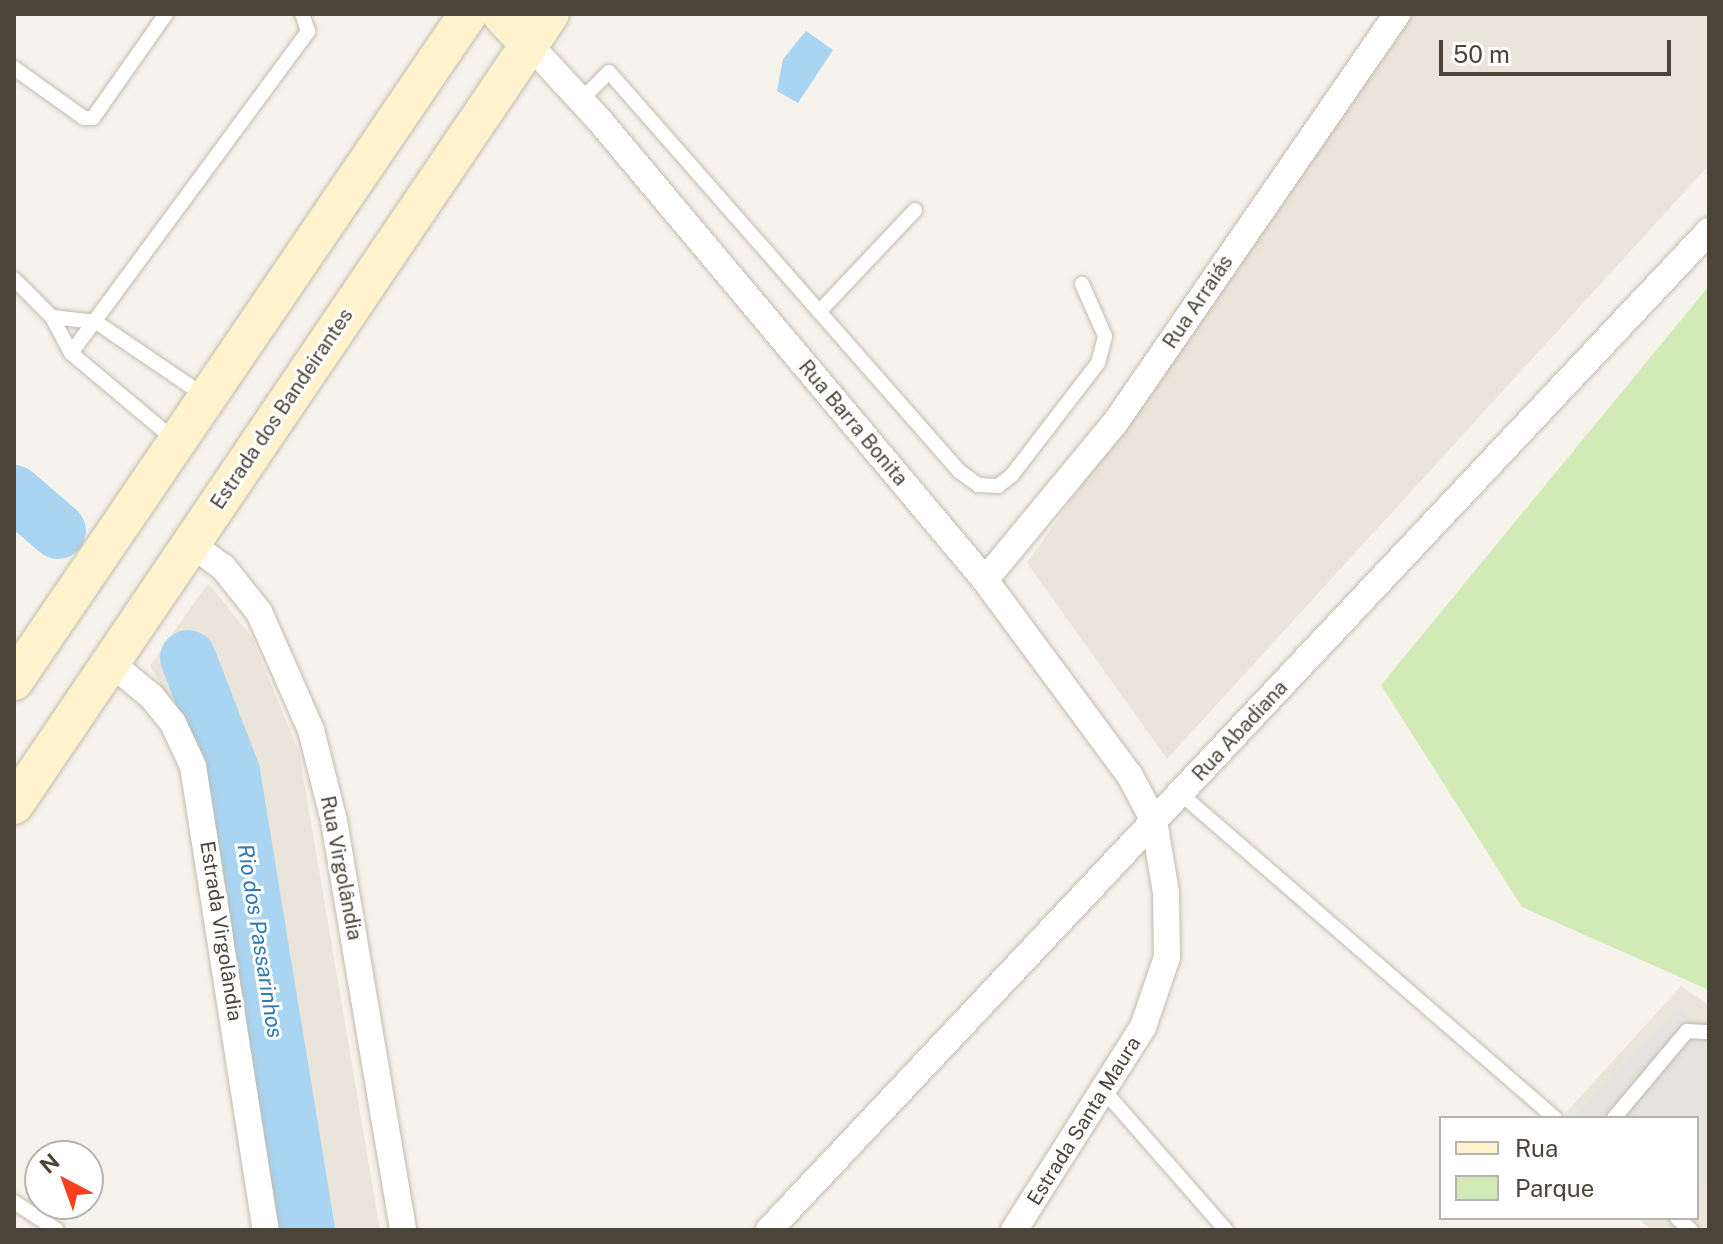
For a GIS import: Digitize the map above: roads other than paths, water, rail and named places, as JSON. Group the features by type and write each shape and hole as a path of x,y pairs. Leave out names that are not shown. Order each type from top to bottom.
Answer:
{"main road":[{"path":"14,681 468,14"},
{"path":"501,14 539,29"},
{"name":"Estrada dos Bandeirantes","path":"14,805 539,29"}],"street":[{"name":"Rua Arraiás","path":"985,580 1115,423 1397,14"},
{"name":"Rua Barra Bonita","path":"539,29 582,99 985,580 1122,764 1154,821"},
{"name":"Rua Abadiana","path":"769,1230 1709,231"},
{"name":"Rua Virgolândia","path":"191,544 223,567 259,612 311,730 334,821 403,1230"},
{"name":"Estrada Virgolândia","path":"111,663 152,697 173,723 193,766 266,1230"},
{"name":"Estrada Santa Maura","path":"1014,1230 1105,1092 1143,1027 1167,957 1166,893 1154,821"}],"lane":[{"path":"14,68 84,118 93,118 166,14"},
{"path":"71,353 308,31 302,14"},
{"path":"582,99 609,72 959,471 978,485 998,486 1012,475 1098,363 1105,336 1082,284"},
{"path":"819,312 915,210"},
{"path":"14,279 52,317 71,353 177,443"},
{"path":"52,317 96,322 208,398"},
{"path":"1181,794 1553,1116"},
{"path":"1616,1116 1687,1031 1709,1032"},
{"path":"1105,1092 1226,1230"},
{"path":"14,1202 57,1230"}],"water":[{"path":"806,31 833,50 798,103 777,91 783,59"}],"waterway":[{"path":"14,493 58,531"},
{"name":"Rio dos Passarinhos","path":"188,658 232,772 307,1230"}]}
